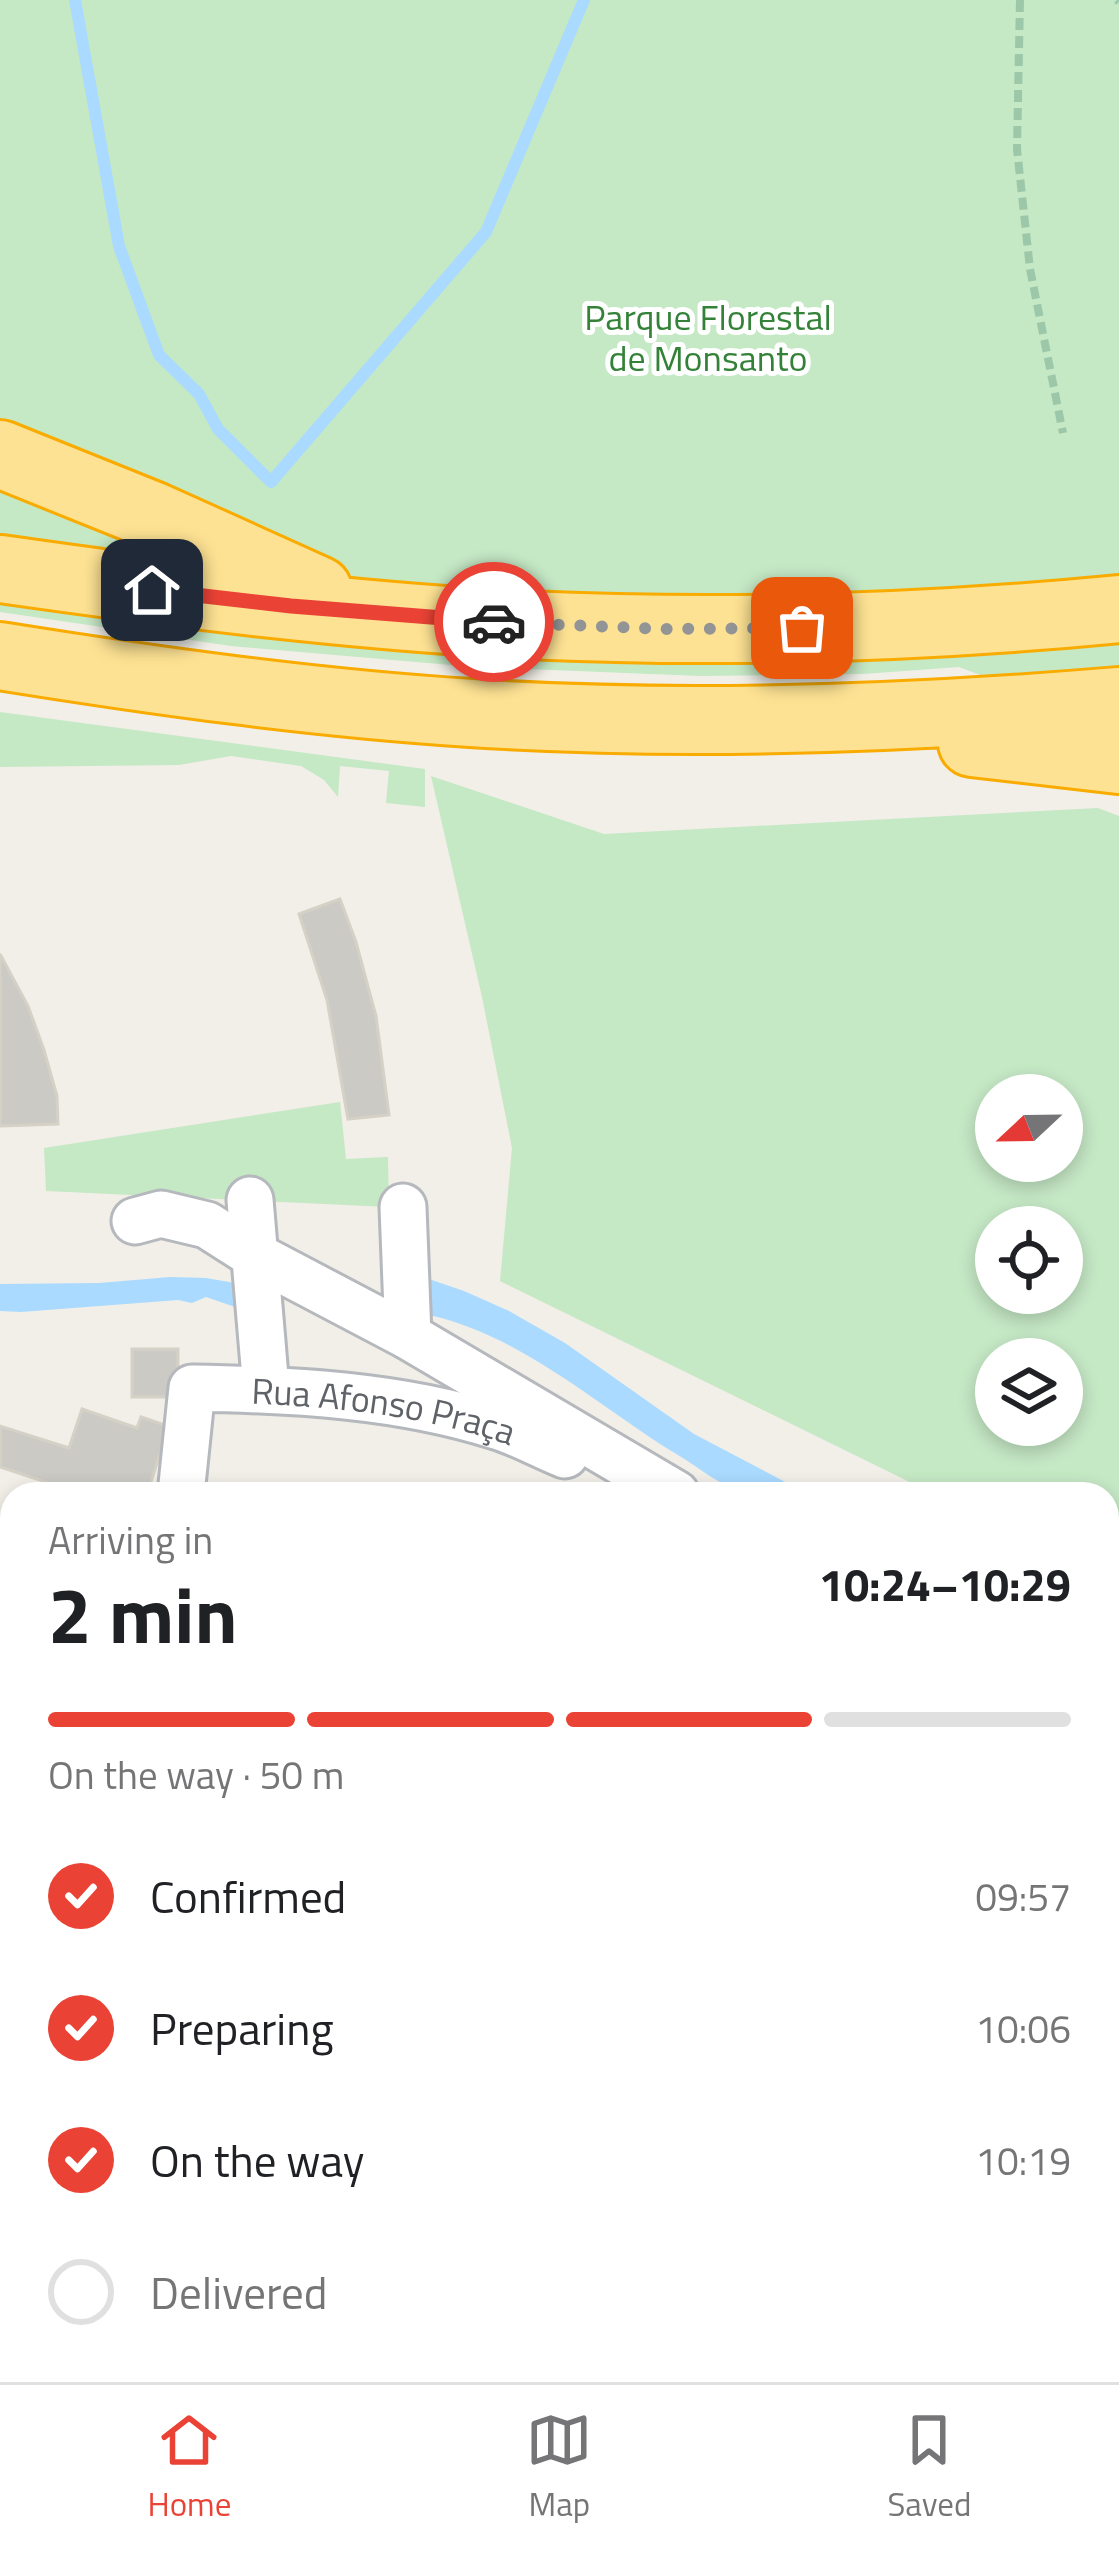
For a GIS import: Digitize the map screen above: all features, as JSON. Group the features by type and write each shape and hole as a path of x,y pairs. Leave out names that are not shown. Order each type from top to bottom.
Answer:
{"highway":[{"path":"0,454 154,516 371,613"},
{"path":"0,569 196,596 562,626 765,628 1119,609"},
{"path":"0,656 395,707 615,719 772,719 1119,701"},
{"path":"772,719 1119,760"}],"street":[{"path":"250,1200 266,1390"},
{"path":"403,1207 408,1336"},
{"path":"135,1221 167,1240 202,1251 254,1255 408,1336 653,1482"},
{"name":"Rua Afonso Praça","path":"182,1482 192,1388 348,1396 443,1413 498,1426 639,1482"}],"path":[{"path":"1020,0 1017,149 1030,269 1063,433"}],"green space":[{"name":"Parque Florestal de Monsanto","path":"0,0 1119,0 1119,727 959,667 863,674 701,676 474,667 231,646 0,612"},
{"path":"0,712 425,769 425,807 386,803 389,771 340,766 338,797 324,780 301,766 231,756 179,765 0,767"},
{"path":"431,776 604,834 1098,808 1119,816 1119,1482 910,1482 500,1281 512,1148"},
{"path":"340,1102 346,1159 388,1157 389,1207 46,1191 44,1148"}],"water":[{"path":"170,1277 235,1283 238,1308 206,1297 192,1303 0,1311 0,1284"},
{"path":"423,1277 509,1311 565,1343 694,1434 785,1482 720,1482 528,1356 463,1325 429,1315"}],"building":[{"path":"340,899 376,1016 389,1115 348,1119 327,1000 299,914"},
{"path":"0,954 28,1006 44,1050 57,1096 58,1124 0,1126"},
{"path":"132,1349 178,1349 178,1397 132,1397"},
{"path":"82,1409 137,1428 141,1417 174,1428 174,1447 162,1448 151,1482 46,1482 0,1467 0,1426 69,1448"}],"waterway":[{"path":"75,0 119,246 159,355 199,394 218,429 271,482 486,232 584,0"}],"way so far":[{"path":"494,622 666,629 802,628"}],"route":[{"path":"152,590 494,622"}]}
